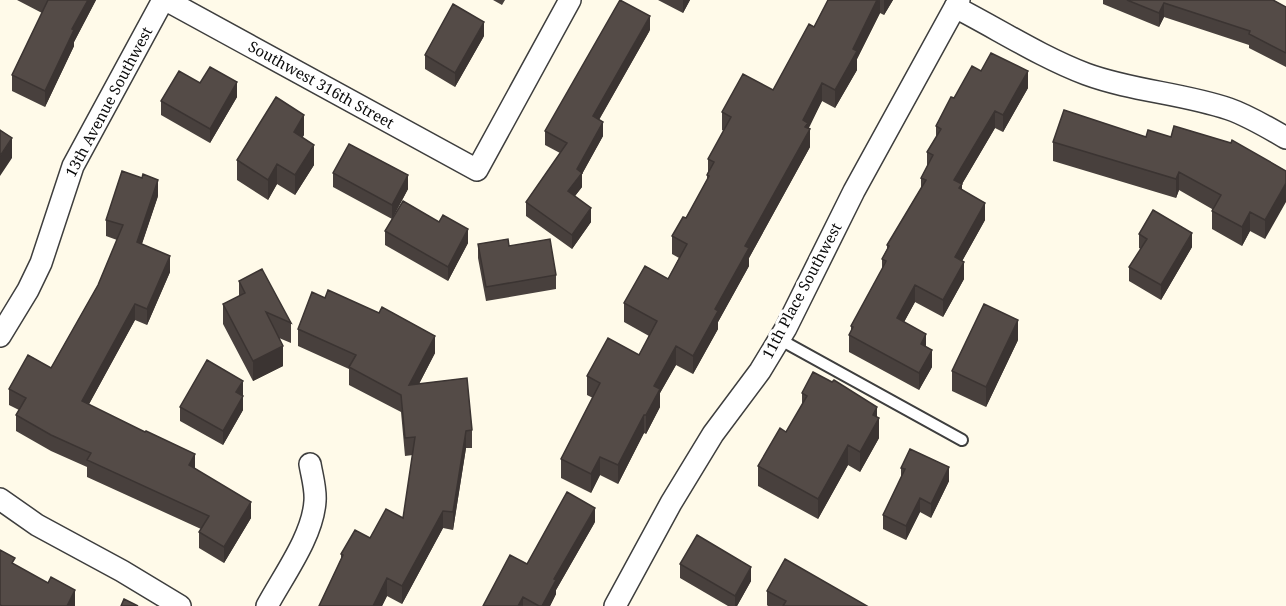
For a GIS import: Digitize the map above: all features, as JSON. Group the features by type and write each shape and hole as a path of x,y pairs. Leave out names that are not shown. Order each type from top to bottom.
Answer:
{"street":[{"name":"Southwest 316th Street","path":"165,0 477,170 570,0"},
{"name":"13th Avenue Southwest","path":"0,336 28,290 41,263 73,166 165,0"},
{"path":"957,3 1062,64 1086,74 1228,109 1286,138"},
{"name":"11th Place Southwest","path":"615,606 671,503 712,434 760,371 779,339 854,191 957,3"},
{"path":"267,606 312,520 315,500 310,464"},
{"path":"0,499 30,520 180,606"}],"lane":[{"path":"779,339 962,440"}],"building":[{"path":"48,0 88,0 72,29 74,30 45,91 12,75"},
{"path":"620,0 650,16 593,116 603,122 577,169 582,173 568,191 591,208 572,235 526,202 567,143 545,131"},
{"path":"828,0 877,0 853,49 857,51 835,90 822,83 803,120 808,123 805,127 810,129 745,246 749,248 715,309 718,311 693,356 676,346 654,386 660,389 618,465 600,457 591,474 561,459 600,383 587,376 608,338 639,355 657,321 624,303 645,266 668,279 687,244 672,236 683,217 686,218 709,176 707,175 714,162 708,159 731,117 722,112 743,74 773,90 809,24 814,27"},
{"path":"1127,0 1273,0 1286,7 1286,53 1249,34 1250,31 1164,3 1159,13"},
{"path":"453,4 484,22 455,73 425,55"},
{"path":"991,53 1028,71 1003,115 995,111 954,180 962,184 959,188 985,203 955,257 964,262 943,300 915,285 897,318 926,334 921,344 932,350 919,373 849,335 853,327 851,326 886,261 882,259 889,246 887,245 926,180 921,178 933,155 927,152 941,129 936,126 951,97 954,98 972,66 981,71"},
{"path":"210,67 237,82 210,129 161,101 179,71 200,83"},
{"path":"276,97 304,115 294,132 314,145 295,175 277,164 268,180 237,160"},
{"path":"1064,110 1146,137 1148,130 1171,137 1174,126 1231,143 1232,140 1286,171 1286,183 1265,220 1250,212 1242,227 1212,211 1221,195 1179,172 1176,179 1053,142"},
{"path":"0,130 12,138 0,156"},
{"path":"349,144 408,175 392,205 333,173"},
{"path":"122,171 142,178 143,174 158,180 137,242 170,256 147,309 135,304 82,401 195,454 189,465 251,502 224,547 199,532 209,516 87,460 91,453 51,435 16,415 26,398 9,389 28,355 51,368 98,285 123,225 106,220"},
{"path":"403,201 439,222 443,215 468,229 448,267 385,231"},
{"path":"1153,210 1192,233 1161,285 1129,267 1147,239 1139,234"},
{"path":"508,239 509,246 550,239 556,275 486,287 478,244"},
{"path":"262,269 291,323 266,312 283,346 253,361 223,304 245,293 239,281"},
{"path":"328,290 379,313 382,307 435,336 409,385 467,378 472,430 466,431 453,512 443,511 402,586 387,578 373,606 319,606 343,555 341,554 355,530 370,538 386,509 403,518 415,437 405,438 401,395 349,367 356,355 298,329 312,292 325,298"},
{"path":"984,304 1018,320 986,387 952,371"},
{"path":"207,360 243,381 236,392 243,396 223,431 180,407"},
{"path":"813,372 832,382 834,380 877,407 873,415 879,418 860,452 848,445 818,499 758,466 780,428 786,432 807,396 802,393"},
{"path":"910,449 949,467 931,504 920,498 906,526 883,515 905,469 901,468"},
{"path":"567,492 595,508 554,579 556,580 542,606 523,597 518,606 483,606 510,555 527,564"},
{"path":"697,535 751,567 735,596 680,564"},
{"path":"0,550 15,558 12,563 48,583 51,577 75,590 67,606 0,605"},
{"path":"785,559 867,606 783,606 786,601 767,591"},
{"path":"124,599 138,606 121,606"}]}
